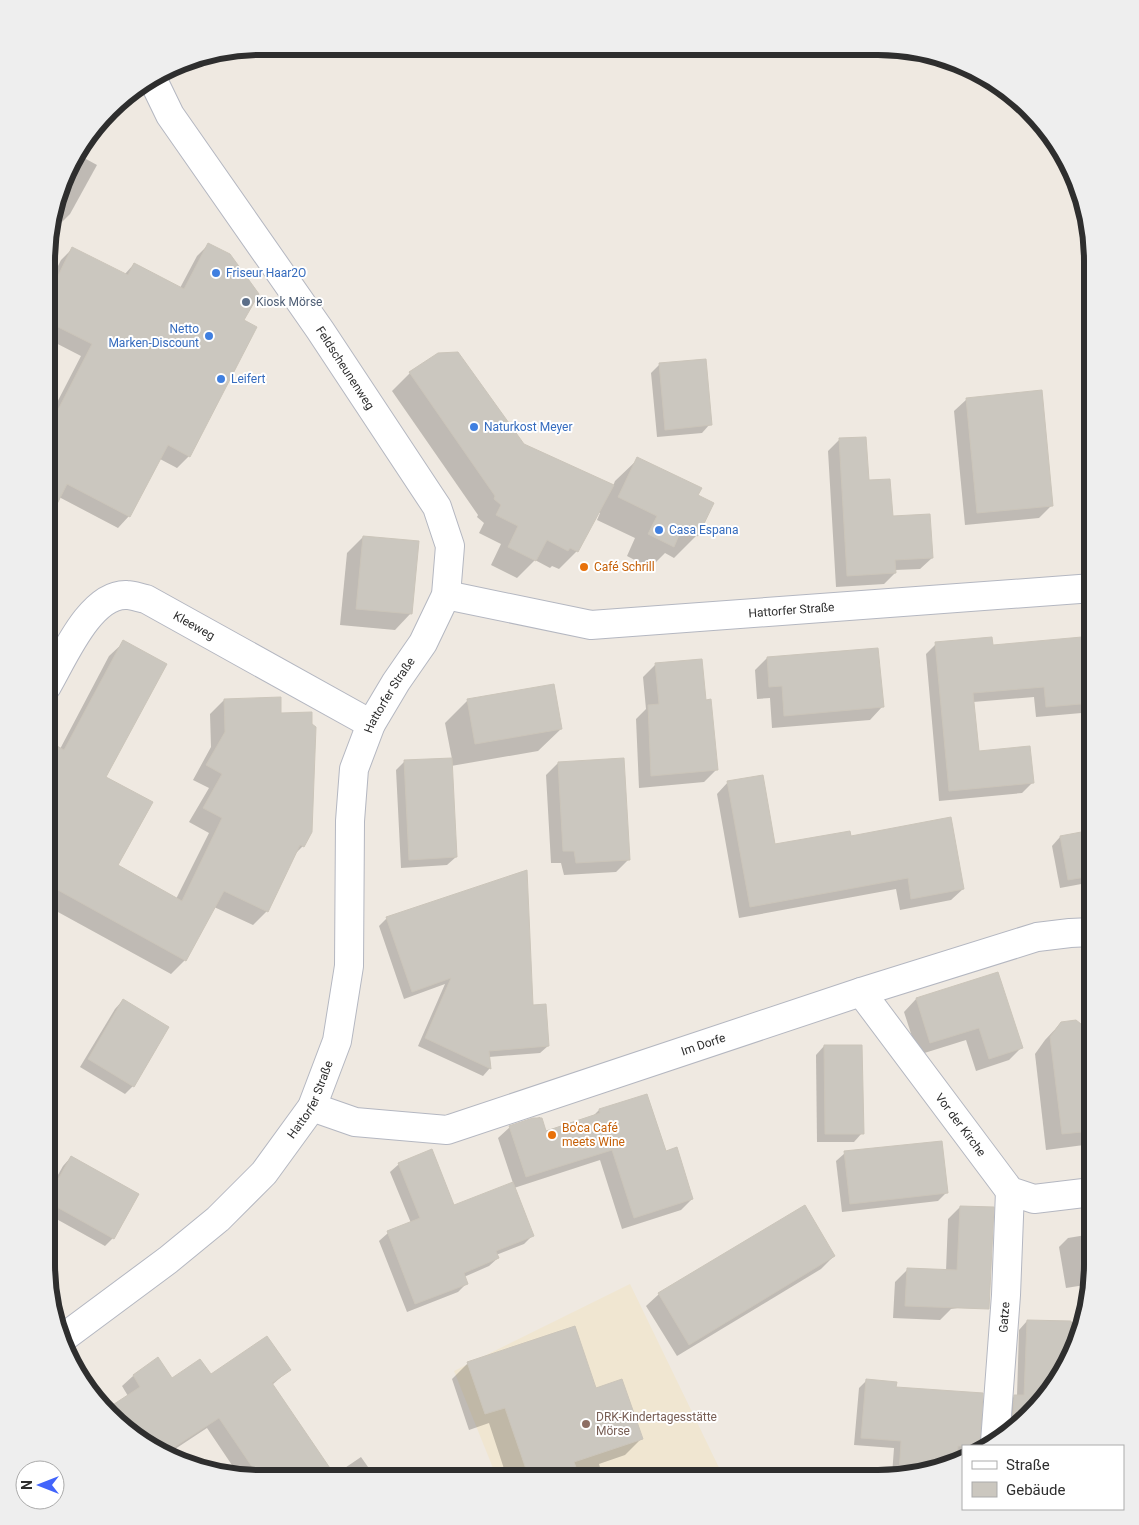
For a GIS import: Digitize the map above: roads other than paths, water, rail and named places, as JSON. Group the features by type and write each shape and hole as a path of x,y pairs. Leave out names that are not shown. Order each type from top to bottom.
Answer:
{"street":[{"name":"Feldscheunenweg","path":"155,85 170,115 320,330 437,507 450,546 446,595"},
{"name":"Hattorfer Straße","path":"68,1335 168,1260 218,1219 264,1173 312,1107 337,1041 349,966 350,821 354,769 371,724 396,682 424,643 446,595 591,625 1084,589"},
{"name":"Kleeweg","path":"55,672 86,618 105,600 126,595 146,599 371,724"},
{"name":"Im Dorfe","path":"312,1107 355,1122 447,1130 861,992 1037,937 1084,932"},
{"name":"Vor der Kirche","path":"861,992 1010,1191"},
{"path":"1010,1191 1034,1199 1084,1193"},
{"name":"Gatze","path":"996,1433 1006,1295 1010,1191"}],"place":[{"name":"Friseur Haar2O","path":"216,273"},
{"name":"Kiosk Mörse","path":"246,302"},
{"name":"Netto Marken-Discount","path":"209,336"},
{"name":"Leifert","path":"221,379"},
{"name":"Naturkost Meyer","path":"474,427"},
{"name":"Casa Espana","path":"659,530"},
{"name":"Café Schrill","path":"584,567"},
{"name":"Bo'ca Café meets Wine","path":"552,1135"},
{"name":"DRK-Kindertagesstätte Mörse","path":"586,1424"}]}
